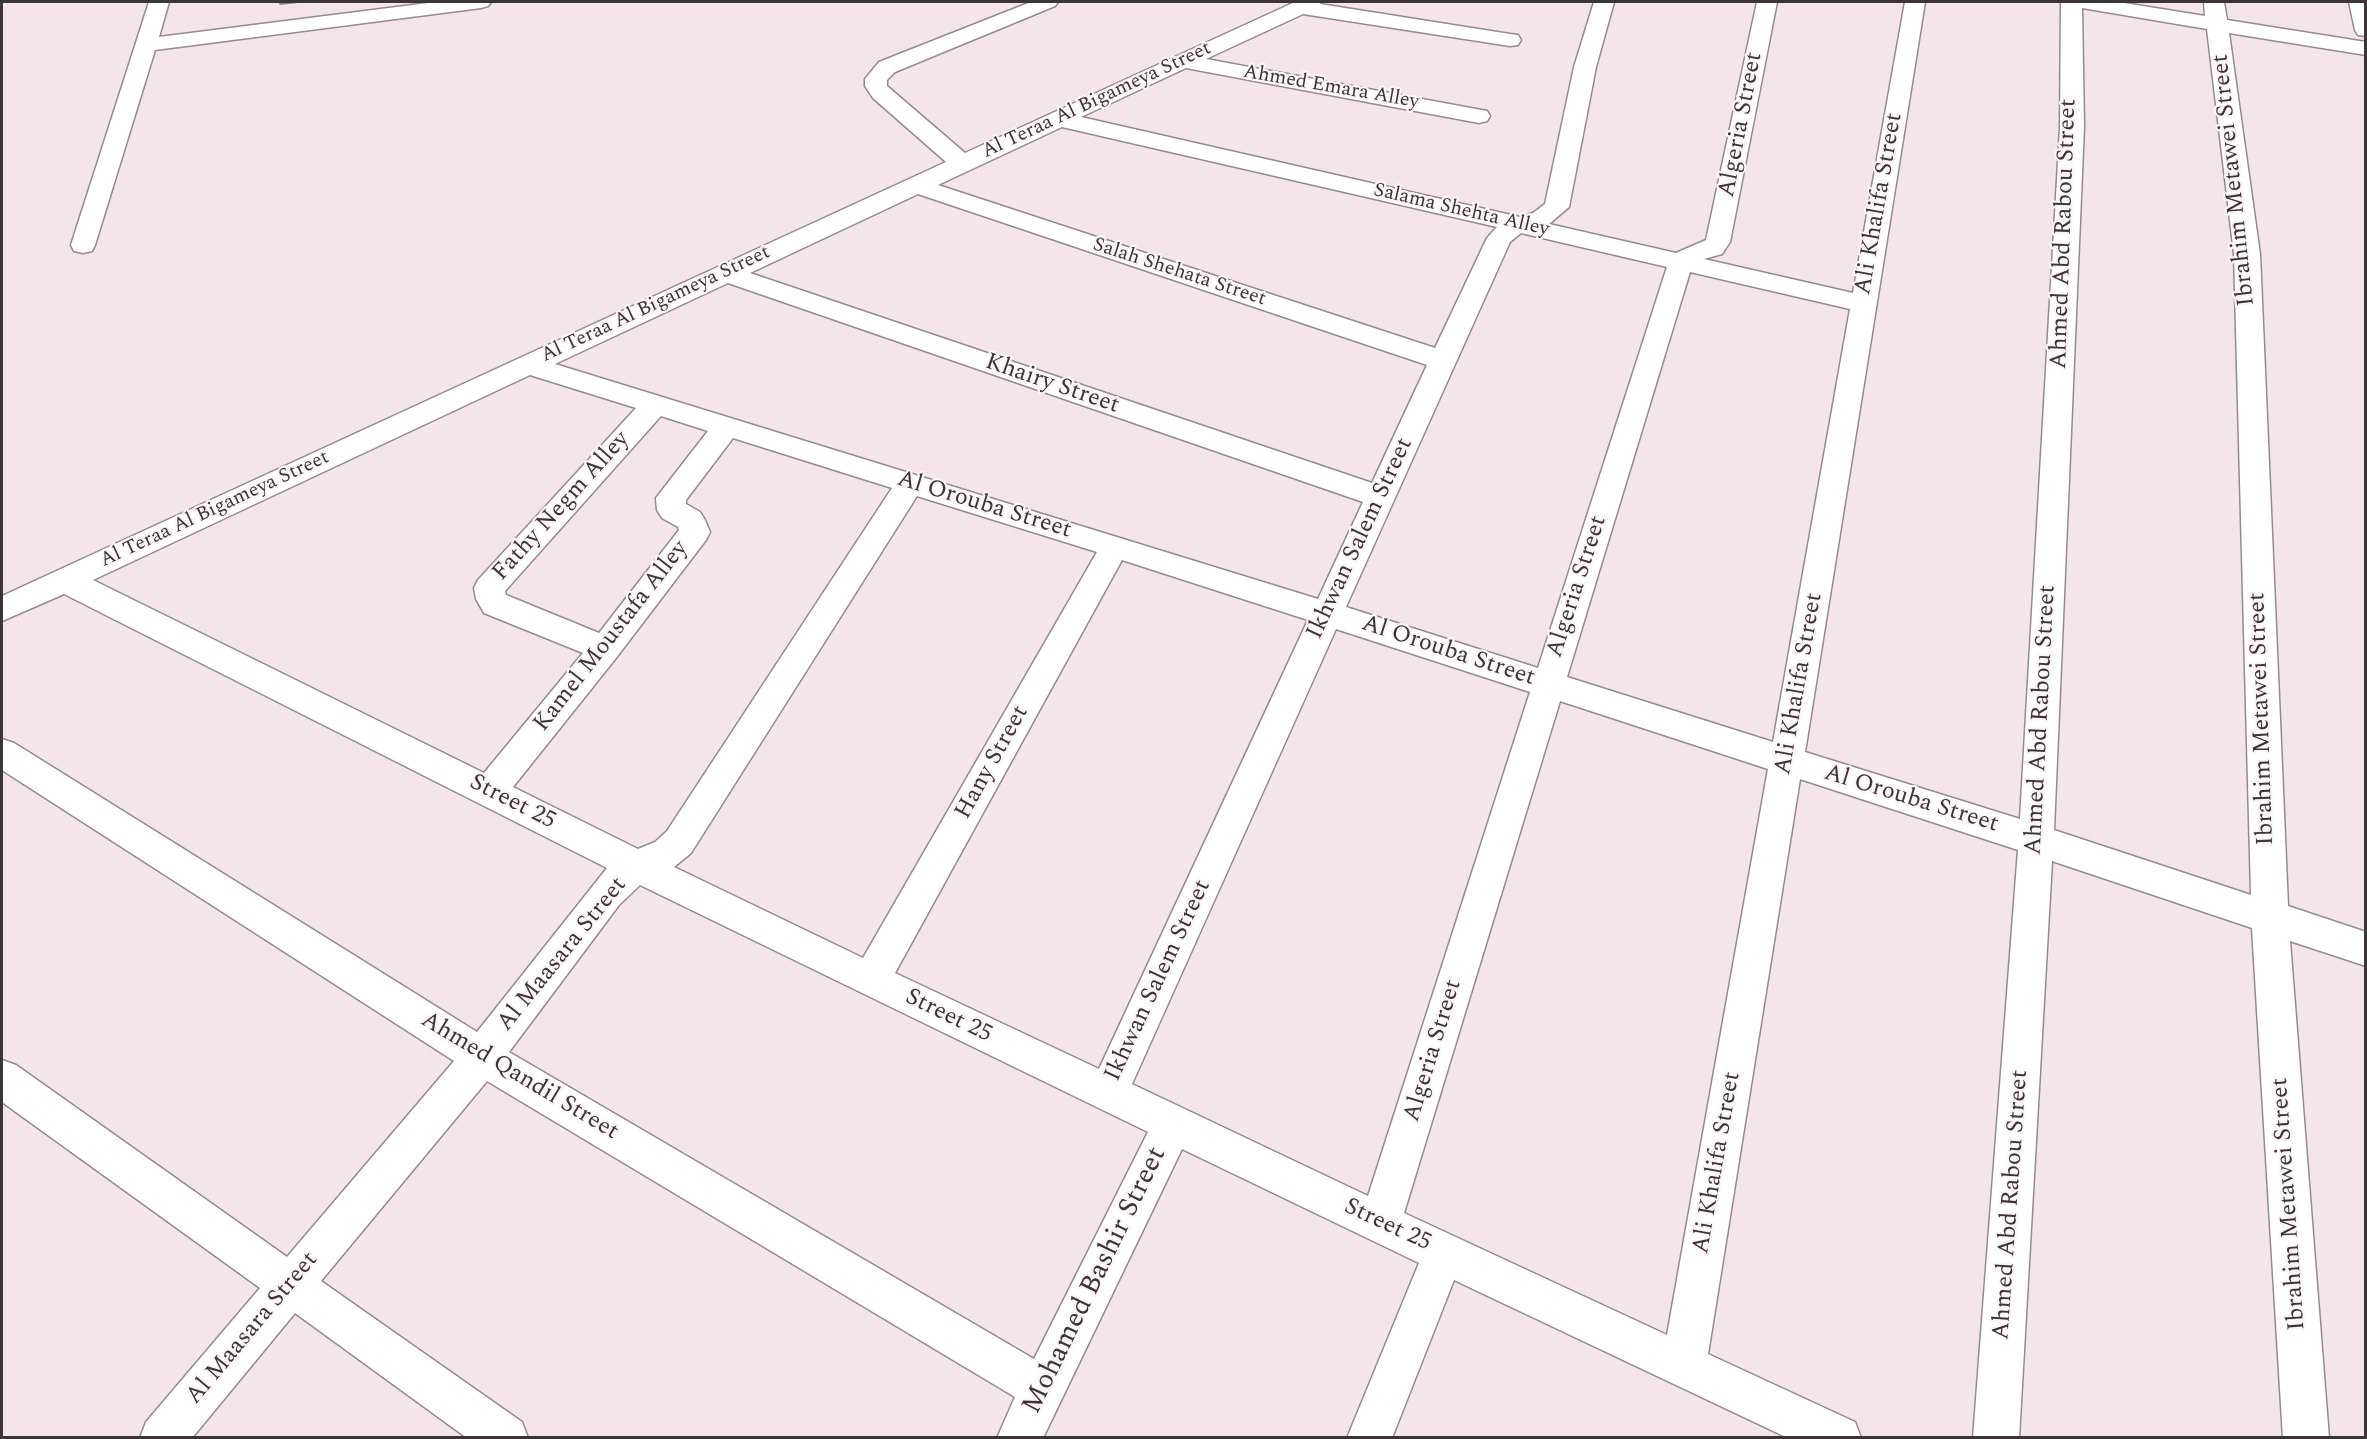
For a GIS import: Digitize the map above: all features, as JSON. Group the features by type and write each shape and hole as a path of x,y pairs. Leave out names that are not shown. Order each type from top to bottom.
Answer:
{"street":[{"path":"83,244 159,2"},
{"path":"144,45 481,2"},
{"path":"962,163 880,93 876,86 876,79 887,67 1048,2"},
{"name":"Ikhwan Salem Street","path":"1108,1093 1499,238 1520,224 1542,218 1557,207 1584,67 1604,2"},
{"name":"Algeria Street","path":"1380,1223 1681,261 1693,254 1713,248 1718,242 1767,2"},
{"name":"Ali Khalifa Street","path":"1684,1365 1915,2"},
{"name":"Ahmed Abd Rabou Street","path":"1996,1437 2036,840 2071,139 2071,2"},
{"path":"2083,2 2216,13 2366,49"},
{"path":"2359,2 2366,30"},
{"path":"1305,4 1510,40"},
{"name":"Al Teraa Al Bigameya Street","path":"2,609 1305,4"},
{"name":"Ibrahim Metawei Street","path":"2216,13 2247,254 2270,918 2306,1437"},
{"name":"Ahmed Emara Alley","path":"1182,61 1479,116"},
{"name":"Salama Shehta Alley","path":"1058,118 1864,304"},
{"name":"Salah Shehata Street","path":"915,185 1443,360"},
{"name":"Khairy Street","path":"725,273 1380,497"},
{"name":"Al Orouba Street","path":"527,365 1115,546 2036,840 2366,950"},
{"name":"Fathy Negm Alley","path":"605,649 495,604 489,594 489,588 655,405"},
{"name":"Kamel Moustafa Alley","path":"489,792 605,649 695,532 690,520 672,510 671,498 726,427"},
{"name":"Al Maasara Street","path":"162,1437 482,1057 606,894 637,866 653,861 667,852 683,836 910,483"},
{"name":"Hany Street","path":"871,980 1115,546"},
{"name":"Street 25","path":"65,580 637,866 871,980 1380,1223 1839,1437"},
{"name":"Ahmed Qandil Street","path":"2,753 482,1057 1043,1389"},
{"path":"2,1078 506,1437"},
{"name":"Mohamed Bashir Street","path":"1019,1437 1173,1124"},
{"path":"1369,1437 1444,1253"}]}
